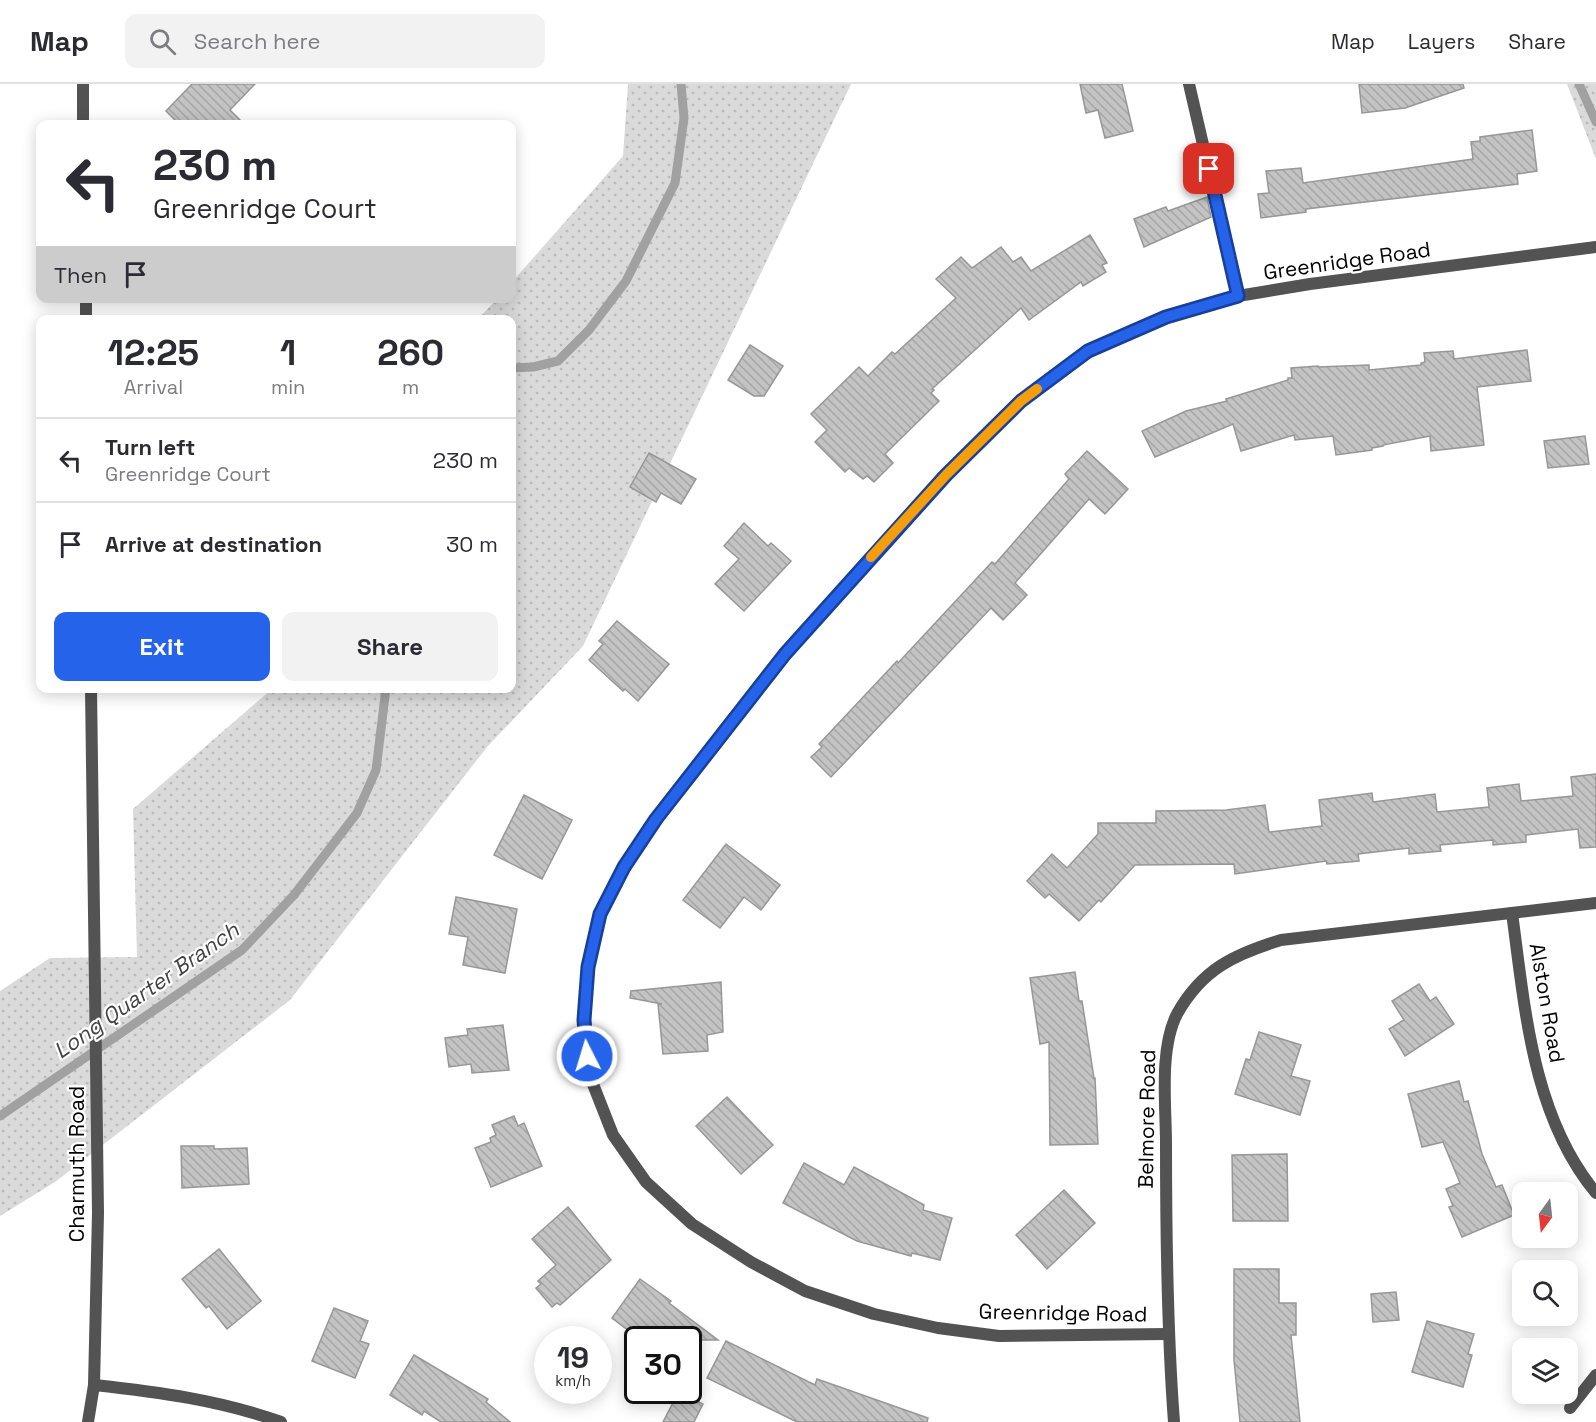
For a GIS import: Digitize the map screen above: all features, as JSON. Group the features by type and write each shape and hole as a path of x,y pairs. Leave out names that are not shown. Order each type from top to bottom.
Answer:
{"street":[{"path":"83,84 83,120"},
{"path":"1190,84 1238,296"},
{"name":"Greenridge Road","path":"1167,1334 999,1336 938,1328 874,1314 805,1291 751,1262 692,1224 646,1182 612,1134 589,1074 584,1020 588,967 600,914 624,867 656,819 785,654 946,475 1021,401 1088,351 1166,317 1238,296 1310,284 1596,247"},
{"name":"Charmuth Road","path":"88,1422 94,1385 98,1213 91,693"},
{"name":"Belmore Road","path":"1174,1422 1167,1334 1166,1076 1168,1038 1176,1016 1190,995 1206,977 1226,962 1248,950 1281,940 1596,903"},
{"name":"Alston Road","path":"1512,913 1531,1047 1543,1088 1563,1140 1584,1179 1596,1193"},
{"path":"1570,1408 1596,1375"},
{"path":"94,1385 172,1394 216,1402 281,1422"}],"shaded area":[{"path":"628,84 851,84 583,646 487,747 290,1000 55,1182 0,1216 0,991 50,958 137,957 133,809 267,693 516,693 516,315 482,315 493,303 516,303 516,277 623,156"},
{"path":"1567,84 1596,84 1596,159"}],"building":[{"path":"192,84 255,84 230,110 240,120 175,120 166,111"},
{"path":"1080,84 1122,84 1133,131 1105,138 1098,110 1086,113"},
{"path":"1359,84 1463,84 1464,88 1405,108 1362,113"},
{"path":"1532,130 1537,171 1517,174 1518,184 1306,209 1306,212 1261,218 1258,194 1269,193 1266,171 1301,168 1303,183 1473,159 1471,142 1480,141 1480,137"},
{"path":"1207,197 1211,217 1144,247 1134,219 1166,207 1168,211"},
{"path":"1090,235 1107,263 1102,265 1106,272 1083,286 1081,282 1029,320 1021,308 932,389 934,390 931,393 939,401 885,454 893,463 874,482 867,476 863,479 849,468 845,472 815,442 827,430 811,414 859,367 868,376 892,352 895,354 956,298 936,279 961,257 972,268 1001,247 1013,262 1021,257 1031,271"},
{"path":"750,345 783,366 764,396 754,396 728,380"},
{"path":"1527,350 1531,381 1477,387 1484,445 1431,451 1430,436 1383,445 1372,448 1372,450 1336,455 1333,436 1295,440 1294,435 1241,451 1233,424 1155,457 1142,431 1186,411 1227,401 1226,399 1288,380 1292,378 1291,368 1369,365 1369,370 1421,365 1425,362 1424,353 1453,351 1454,359"},
{"path":"1585,436 1589,464 1548,468 1544,441"},
{"path":"1087,451 1128,489 1105,514 1089,499 1015,583 1027,595 1003,620 991,608 831,777 811,757 822,747 819,744 992,562 995,564 1069,479 1065,474"},
{"path":"649,453 696,479 681,504 661,493 656,502 630,487"},
{"path":"744,523 768,546 771,543 791,561 744,611 715,584 739,559 724,546"},
{"path":"617,621 669,664 638,701 625,689 623,691 589,660 603,644 599,641"},
{"path":"1596,774 1596,847 1580,848 1578,829 1526,835 1526,842 1493,845 1493,840 1440,845 1441,851 1409,854 1409,848 1358,854 1359,861 1327,864 1326,861 1235,874 1234,864 1135,865 1101,902 1099,900 1079,921 1049,894 1045,898 1027,881 1052,854 1067,868 1098,834 1098,823 1156,823 1156,811 1226,810 1265,805 1269,832 1322,826 1319,800 1372,793 1373,802 1435,794 1437,812 1489,807 1487,788 1519,784 1521,801 1573,796 1571,777"},
{"path":"524,795 572,820 542,879 494,855"},
{"path":"726,844 780,885 761,910 744,897 720,928 683,900"},
{"path":"456,897 517,909 505,973 463,965 468,937 449,934"},
{"path":"1075,972 1095,1078 1098,1144 1050,1145 1049,1042 1040,1044 1030,978"},
{"path":"721,982 723,1032 707,1035 708,1051 663,1054 658,1004 662,1004 630,998 631,991"},
{"path":"1419,984 1430,1001 1436,997 1454,1024 1405,1056 1389,1029 1404,1020 1392,1001"},
{"path":"503,1025 509,1070 472,1073 471,1064 449,1067 445,1038 468,1035 467,1029"},
{"path":"1259,1032 1301,1045 1291,1076 1310,1081 1300,1115 1235,1094 1246,1059 1250,1060"},
{"path":"1459,1081 1464,1102 1468,1101 1482,1154 1496,1187 1502,1185 1512,1210 1512,1216 1462,1237 1449,1207 1453,1206 1446,1189 1460,1183 1443,1142 1422,1147 1408,1094"},
{"path":"727,1097 773,1145 741,1174 696,1126"},
{"path":"514,1116 518,1126 524,1123 542,1166 491,1187 475,1148 491,1142 490,1138 496,1135 492,1125"},
{"path":"181,1146 214,1146 214,1149 247,1148 249,1184 182,1188"},
{"path":"1287,1154 1288,1221 1233,1221 1232,1155"},
{"path":"804,1163 844,1185 854,1167 924,1205 923,1210 952,1218 940,1260 912,1253 911,1256 857,1241 783,1203"},
{"path":"1064,1190 1095,1223 1047,1269 1016,1235"},
{"path":"568,1207 611,1260 560,1305 557,1303 552,1307 536,1288 541,1284 538,1281 556,1265 532,1239"},
{"path":"219,1249 261,1301 227,1329 209,1306 206,1308 182,1279"},
{"path":"1234,1269 1279,1269 1279,1303 1296,1303 1296,1335 1291,1335 1300,1422 1240,1422 1234,1360"},
{"path":"640,1279 671,1301 669,1303 699,1326 624,1327 612,1318"},
{"path":"1396,1292 1399,1320 1373,1322 1371,1294"},
{"path":"334,1308 368,1321 360,1341 369,1344 355,1378 312,1361"},
{"path":"1427,1321 1474,1334 1468,1354 1472,1355 1463,1387 1412,1372"},
{"path":"702,1328 718,1340 702,1340"},
{"path":"726,1341 815,1385 817,1379 928,1418 927,1422 797,1422 707,1378"},
{"path":"414,1355 488,1399 486,1402 510,1422 441,1422 424,1411 422,1415 390,1395"},
{"path":"672,1404 703,1404 694,1422 663,1422"}],"waterway":[{"name":"Long Quarter Branch","path":"516,368 533,367 558,361 589,330 626,281 675,183 684,118 681,84"},
{"path":"1579,84 1596,122"},
{"name":"Long Quarter Branch","path":"0,1116 242,950 294,895 357,813 376,770 385,693"}],"slow traffic":[{"path":"871,557 946,475 1021,401 1037,389"}],"route":[{"path":"587,1056 584,1020 588,967 600,914 624,867 656,819 785,654 946,475 1021,401 1088,351 1166,317 1238,296 1209,169"}]}
